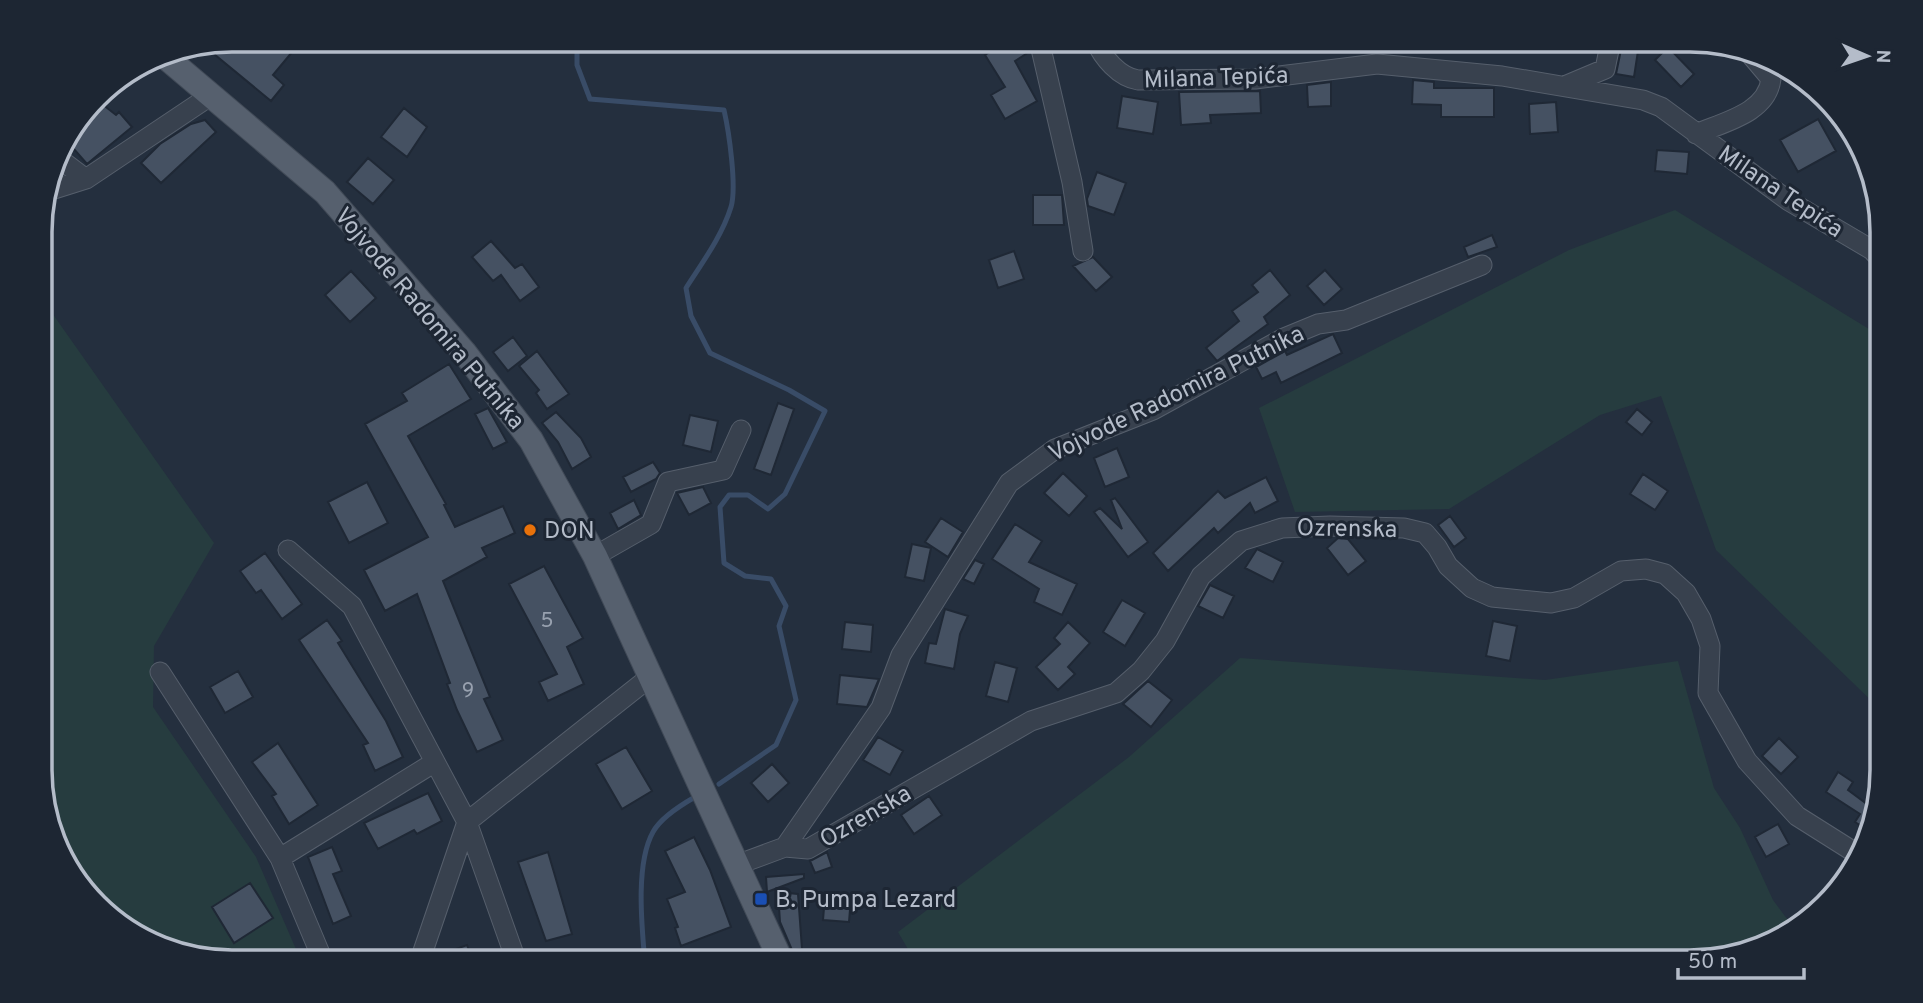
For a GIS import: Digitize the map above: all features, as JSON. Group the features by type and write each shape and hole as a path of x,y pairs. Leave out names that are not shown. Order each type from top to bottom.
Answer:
{"main road":[{"name":"Vojvode Radomira Putnika","path":"172,63 325,192 464,352 531,440 595,556 776,950"}],"street":[{"path":"1042,52 1070,171 1083,251"},
{"name":"Milana Tepića","path":"1104,52 1118,72 1127,78 1138,80 1255,79 1377,64 1427,67 1643,100 1661,107 1789,201 1870,249"},
{"name":"Milana Tepića","path":"1563,86 1587,79 1605,69 1609,52"},
{"path":"1696,134 1761,103 1770,91 1771,79 1761,67"},
{"path":"59,188 86,179 210,96"},
{"path":"66,164 86,179"},
{"name":"Vojvode Radomira Putnika","path":"785,847 881,708 901,655 1009,483 1055,449 1153,410 1284,338 1318,324 1346,320 1482,265"},
{"path":"595,556 652,524 668,482 723,470 741,430"},
{"name":"Ozrenska","path":"785,847 808,849 1031,721 1116,693 1141,671 1165,641 1201,576 1241,541 1282,527 1330,526 1405,528 1425,533 1448,566 1472,588 1492,597 1552,603 1574,598 1622,571 1646,569 1665,574 1686,593 1701,619 1710,646 1708,694 1747,761 1797,816 1852,851"},
{"path":"288,550 352,606 467,822 512,950"},
{"path":"160,672 280,858 319,950"},
{"path":"423,950 467,822 650,677"},
{"path":"280,858 435,762"},
{"path":"739,864 785,847"}],"green space":[{"path":"1675,210 1870,330 1870,699 1716,550 1661,396 1600,415 1449,509 1295,512 1259,408 1569,250"},
{"path":"53,314 214,543 154,646 153,707 256,857 296,950 209,949 174,941 153,932 105,898 77,861 66,840 54,794 52,771"},
{"path":"1240,658 1545,680 1678,661 1714,788 1740,828 1773,900 1789,921 1749,941 1703,950 908,950 898,932 1129,757"}],"building":[{"path":"989,52 1028,52 1015,61 1037,101 1005,119 991,95 1005,87 985,55"},
{"path":"1621,52 1638,52 1634,77 1616,74"},
{"path":"1663,52 1673,52 1694,74 1681,87 1655,60"},
{"path":"291,53 273,75 284,85 271,101 214,54"},
{"path":"1413,80 1434,82 1434,88 1494,88 1494,117 1441,117 1441,105 1412,104"},
{"path":"1331,82 1331,106 1308,107 1307,85"},
{"path":"1260,91 1261,113 1210,115 1211,123 1181,125 1179,92"},
{"path":"1122,96 1158,102 1153,134 1117,128"},
{"path":"1556,102 1558,132 1530,134 1529,104"},
{"path":"104,106 116,115 119,112 132,127 87,164 74,149 83,132"},
{"path":"404,108 427,127 407,157 381,137"},
{"path":"1818,119 1836,151 1798,172 1780,140"},
{"path":"205,120 216,132 161,183 141,163 160,144 191,124"},
{"path":"1657,150 1689,152 1687,174 1655,171"},
{"path":"368,158 394,180 373,204 347,182"},
{"path":"1097,172 1126,183 1114,215 1088,206 1087,199"},
{"path":"1033,195 1062,195 1064,225 1033,225"},
{"path":"1492,235 1497,247 1468,257 1464,247"},
{"path":"491,241 515,268 522,264 539,287 520,301 501,275 493,281 472,257"},
{"path":"1014,251 1024,279 998,288 989,260"},
{"path":"1093,257 1112,277 1096,291 1073,266"},
{"path":"1270,270 1290,295 1264,317 1268,324 1217,361 1206,348 1239,321 1232,311 1258,292 1252,285"},
{"path":"1325,270 1342,289 1324,305 1307,286"},
{"path":"351,271 376,298 350,322 325,295"},
{"path":"1333,334 1342,353 1281,383 1276,372 1262,379 1256,367 1285,351 1287,355"},
{"path":"513,337 527,356 508,371 493,352"},
{"path":"537,351 569,394 547,409 536,393 539,390 519,366"},
{"path":"449,364 471,399 408,436 446,504 444,505 455,527 503,506 515,533 482,548 487,557 443,581 490,697 484,699 503,740 477,752 447,684 450,683 417,594 385,611 364,570 428,537 365,424 407,401 402,393"},
{"path":"778,403 794,409 771,475 754,469"},
{"path":"488,408 507,442 493,449 475,414"},
{"path":"1637,409 1652,422 1642,435 1626,422"},
{"path":"556,412 581,438 591,457 572,469 558,442 542,423"},
{"path":"690,415 718,421 711,452 683,445"},
{"path":"1117,448 1129,477 1105,487 1094,458"},
{"path":"653,462 660,473 656,479 631,492 623,477"},
{"path":"1063,473 1087,496 1069,516 1044,493"},
{"path":"1643,474 1668,491 1655,510 1630,494"},
{"path":"1266,477 1278,501 1255,513 1250,503 1218,533 1214,528 1168,571 1153,553 1218,491 1225,498"},
{"path":"367,482 388,523 349,543 328,502"},
{"path":"703,487 711,503 689,515 677,493"},
{"path":"1115,498 1148,542 1128,557 1094,512 1100,508 1122,529 1111,500"},
{"path":"634,500 641,515 618,529 610,513"},
{"path":"1450,516 1466,538 1454,547 1438,525"},
{"path":"941,518 963,532 948,557 925,542"},
{"path":"1015,524 1042,541 1029,562 1077,584 1062,615 1034,602 1039,589 992,559"},
{"path":"1338,538 1348,539 1366,561 1348,575 1327,548"},
{"path":"912,544 931,548 924,581 905,577"},
{"path":"1257,549 1283,562 1273,582 1245,568"},
{"path":"265,553 302,604 282,619 261,590 256,593 240,571"},
{"path":"975,560 984,564 974,584 963,579"},
{"path":"544,566 583,638 567,647 584,684 548,701 539,682 557,674 509,584"},
{"path":"1210,585 1234,596 1223,618 1198,606"},
{"path":"1122,600 1145,613 1125,646 1103,632"},
{"path":"945,609 968,616 960,634 954,669 925,663 929,643 936,644"},
{"path":"327,620 342,641 338,643 386,721 403,757 375,771 363,745 368,743 299,640"},
{"path":"1493,621 1517,626 1510,661 1486,656"},
{"path":"845,622 873,625 871,652 842,649"},
{"path":"1068,622 1090,643 1068,667 1075,674 1058,690 1036,667 1060,644 1054,638"},
{"path":"995,662 1017,668 1008,702 986,696"},
{"path":"238,671 253,697 225,713 210,687"},
{"path":"840,675 879,679 867,707 837,704"},
{"path":"1148,681 1172,700 1151,727 1123,704"},
{"path":"878,737 903,751 890,775 863,760"},
{"path":"1779,738 1798,757 1781,774 1762,756"},
{"path":"278,743 318,805 289,824 272,796 276,794 252,762"},
{"path":"626,747 652,791 622,809 596,764"},
{"path":"772,764 789,783 768,802 751,783"},
{"path":"1838,772 1853,782 1848,790 1867,803 1862,826 1855,822 1860,814 1826,792"},
{"path":"428,793 442,821 417,834 414,830 378,849 364,823"},
{"path":"929,796 942,815 914,834 901,815"},
{"path":"1778,824 1789,844 1766,857 1755,837"},
{"path":"694,837 710,870 731,927 681,946 675,928 678,927 667,899 685,892 665,851"},
{"path":"332,847 342,871 333,874 351,916 333,924 308,857"},
{"path":"548,852 572,934 546,941 518,862"},
{"path":"827,852 832,867 815,873 810,861"},
{"path":"804,874 804,878 767,892 766,877"},
{"path":"250,883 273,918 234,943 212,907"},
{"path":"778,892 798,894 802,949 792,950 780,922"},
{"path":"825,896 851,897 849,922 823,920"},
{"path":"467,945 469,950 453,950"}],"waterway":[{"path":"577,53 577,65 590,99 724,110 732,159 733,198 722,228 686,288 691,316 710,353 789,390 825,411 785,494 768,509 748,495 729,495 720,507 724,563 745,576 771,579 786,606 779,626 796,700 776,745 719,784"},
{"path":"644,950 641,896 647,845 661,822 695,797"}],"place":[{"name":"DON","path":"530,530"},
{"name":"B. Pumpa Lezard","path":"761,899"}]}
